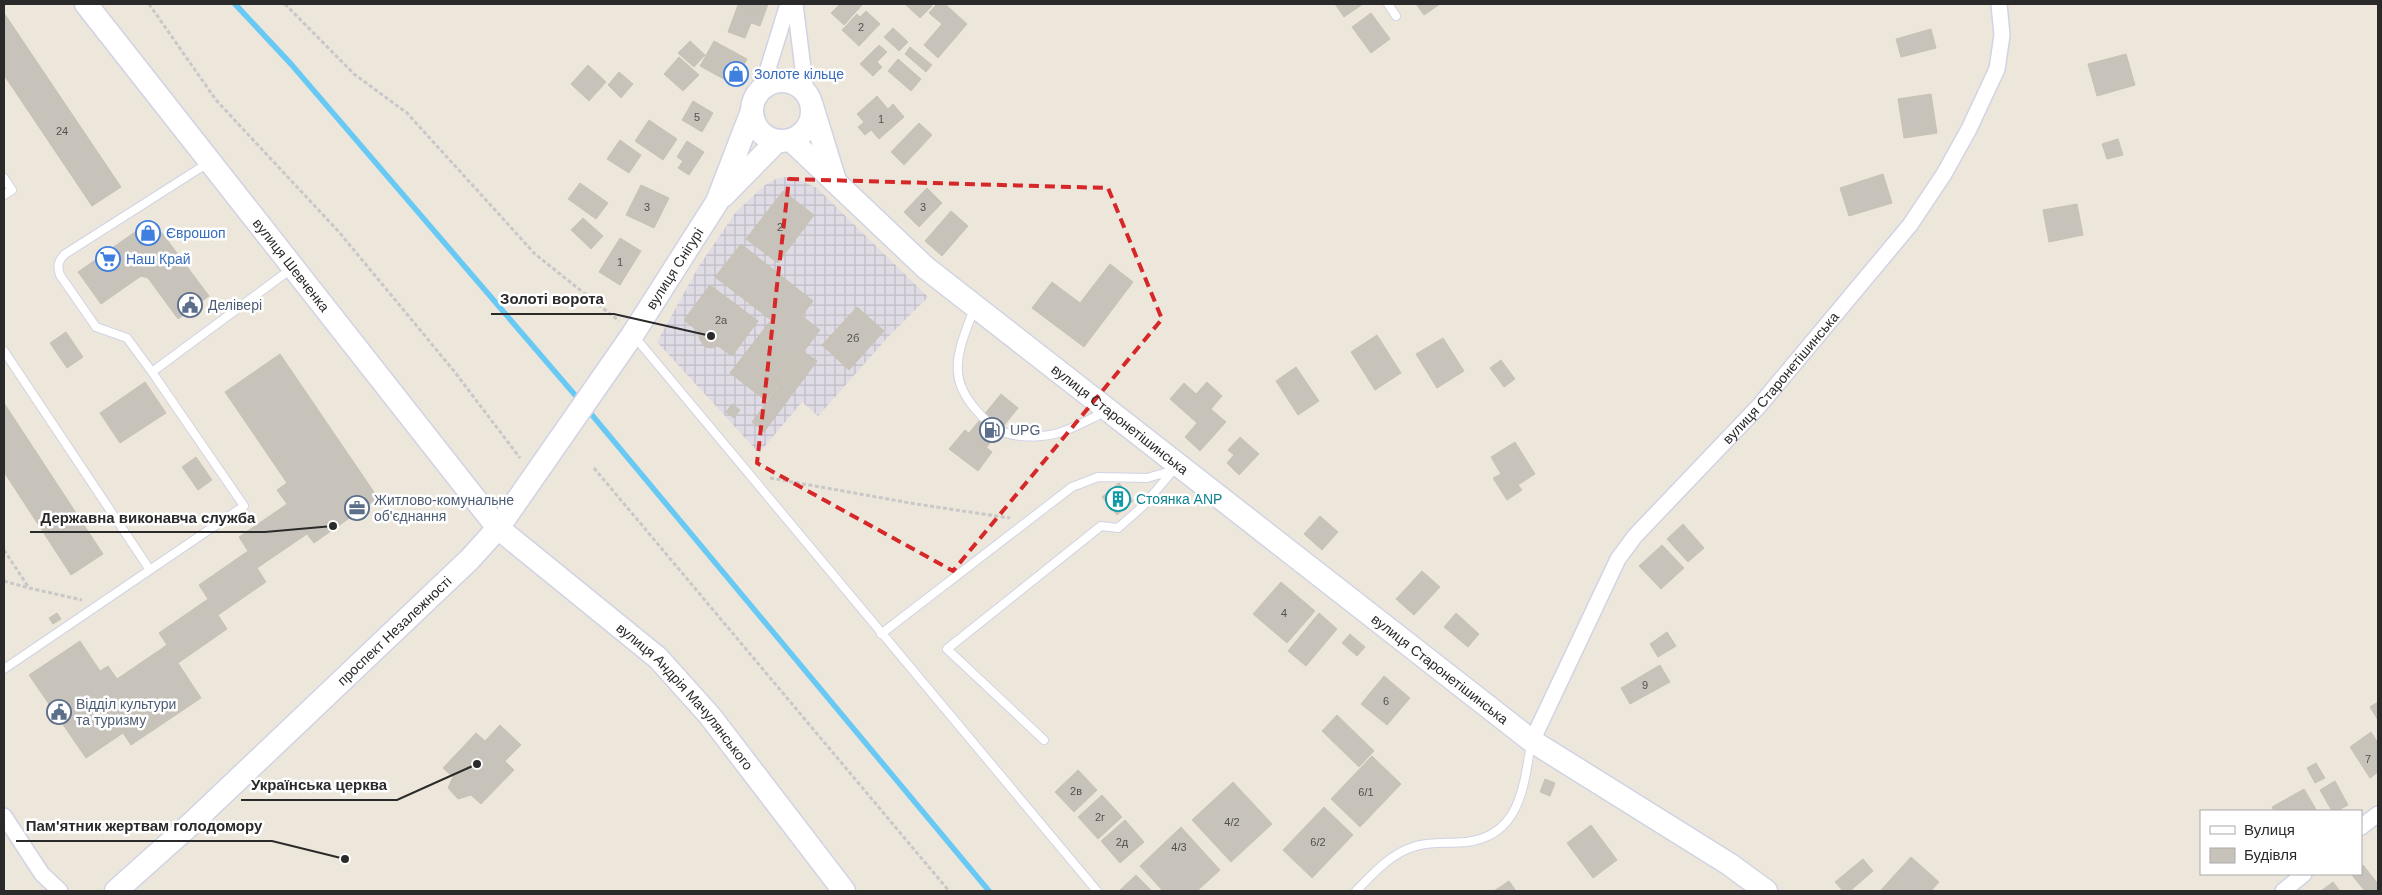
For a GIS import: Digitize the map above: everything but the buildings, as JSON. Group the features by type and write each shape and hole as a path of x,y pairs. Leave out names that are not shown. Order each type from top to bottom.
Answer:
{"main road":[{"name":"вулиця Шевченка","path":"86,4 498,528"},
{"path":"809,98 812,113 806,130 784,140 766,137 754,122 753,103 762,88 780,81 799,86 809,98 835,182"},
{"name":"вулиця Снігурі","path":"633,334 717,202 752,111"},
{"name":"вулиця Снігурі","path":"717,202 784,140"},
{"name":"вулиця Старонетішинська","path":"784,140 835,182 926,268 1177,466 1532,741 1729,864 1766,891"},
{"name":"проспект Незалежності","path":"116,891 278,742 470,559 498,528 633,334"},
{"name":"вулиця Андрія Мачулянського","path":"498,528 658,658 710,716 844,891"}],"street":[{"path":"762,88 788,4"},
{"path":"795,4 809,98"},
{"name":"вулиця Старонетішинська","path":"1532,741 1609,577 1629,544 1759,406 1910,225 1944,174 1969,129 1997,69 2002,35 1999,4"},
{"path":"2362,826 2378,814"},
{"path":"4,816 42,874 60,891"},
{"path":"2283,891 2303,875"}],"lane":[{"path":"1388,4 1396,16"},
{"path":"4,669 244,506 152,372 126,338 96,327 60,275 58,268 59,260 65,254 210,162"},
{"path":"4,178 12,190 4,195"},
{"path":"152,372 293,268"},
{"path":"975,307 959,358 958,373 962,389 972,407 991,422 1004,432 1019,437 1042,436 1069,428 1108,411"},
{"path":"633,334 1097,891"},
{"path":"4,351 150,570"},
{"path":"882,634 1072,487 1085,480 1111,476 1147,478 1158,476 1177,466"},
{"path":"1044,740 947,649 1101,526 1118,528 1143,506 1177,466"},
{"path":"1356,891 1388,861 1412,847 1476,840 1485,838 1499,830 1510,818 1520,797 1532,741"}],"path":[{"path":"149,4 216,100 340,232 454,371 520,458"},
{"path":"285,4 354,74 407,113 535,254 633,334"},
{"path":"594,468 950,891"},
{"path":"752,478 778,478 916,504 1028,520"},
{"path":"4,550 29,588"},
{"path":"4,581 99,604"}],"highlighted area":[{"path":"789,179 1108,188 1162,319 953,571 757,463"}],"shaded area":[{"path":"790,176 817,188 928,297 889,336 818,416 802,402 759,453 657,342 699,266 736,212 765,185 776,179"}],"waterway":[{"path":"235,4 291,64 581,402"},
{"path":"587,409 989,891"}],"place":[{"name":"Золоте кільце","path":"736,74"},
{"name":"Єврошоп","path":"148,233"},
{"name":"Наш Край","path":"108,259"},
{"name":"Делівері","path":"190,305"},
{"name":"Золоті ворота","path":"711,336"},
{"name":"UPG","path":"992,430"},
{"name":"Стоянка ANP","path":"1118,499"},
{"name":"Житлово-комунальне об'єднання","path":"357,508"},
{"name":"Державна виконавча служба","path":"333,526"},
{"name":"Відділ культури та туризму","path":"59,712"},
{"name":"Українська церква","path":"477,764"},
{"name":"Пам'ятник жертвам голодомору","path":"345,859"}]}
